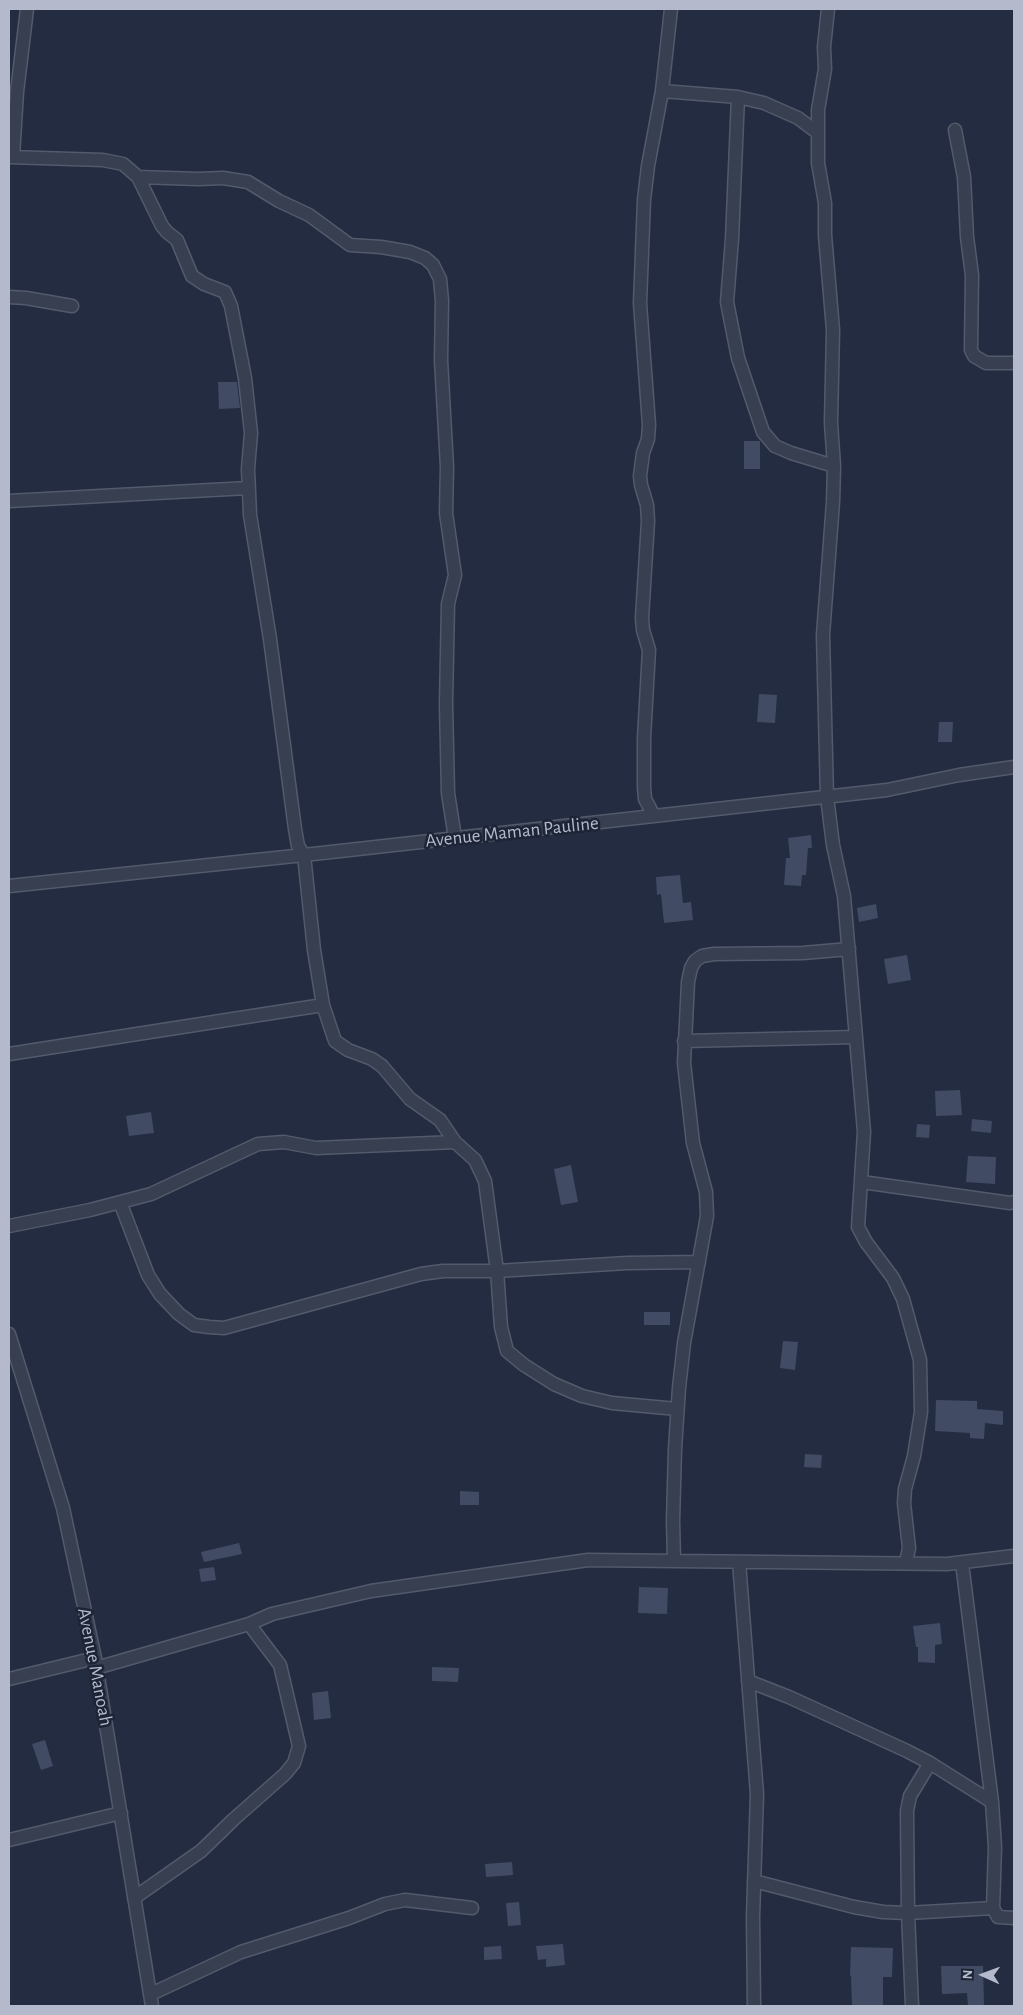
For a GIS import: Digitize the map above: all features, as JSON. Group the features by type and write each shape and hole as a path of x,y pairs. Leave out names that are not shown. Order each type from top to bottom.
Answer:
{"street":[{"path":"27,9 11,157 103,160 123,164 138,177 162,226 180,244 192,276 204,284 225,292 231,306 245,378 251,434 248,469 250,515 270,639 295,829 298,846 304,855 314,950 323,1005 334,1041 348,1050 372,1059 382,1066 410,1099 440,1120 455,1142 475,1160 482,1172 497,1271 504,1341 508,1351 554,1384 582,1396 612,1403 678,1409"},
{"path":"654,816 645,798 644,787 644,738 649,650 643,630 642,618 648,521 640,476 649,425 640,303 644,200 648,166 662,91 671,9"},
{"path":"828,9 824,47 825,69 818,110 819,168 826,203 825,235 833,330 831,423 834,466 830,553 823,635 827,797 833,845 844,896 864,1132 858,1227 866,1242 893,1278 903,1299 920,1360 921,1412 914,1456 905,1489 904,1503 910,1548 906,1562"},
{"path":"662,91 738,97 764,103 798,118 818,133"},
{"path":"738,97 732,239 727,302 738,358 763,432 775,446 834,466"},
{"path":"955,130 964,177 967,237 972,275 972,350 974,356 986,363 1014,363"},
{"path":"138,177 223,178 248,182 279,201 309,215 350,245 381,247 410,252 425,258 433,265 440,278 442,301 441,360 447,467 446,513 455,575 448,604 446,704 448,793 455,838"},
{"path":"9,298 26,298 72,306"},
{"path":"9,501 248,488"},
{"name":"Avenue Maman Pauline","path":"9,886 888,790 1014,766"},
{"path":"674,1561 673,1522 678,1409 684,1343 705,1232 708,1202 693,1143 684,1063 689,975 695,961 702,956 849,949"},
{"path":"9,1054 323,1005"},
{"path":"684,1041 856,1037"},
{"path":"9,1226 90,1210 151,1194 258,1144 284,1142 316,1148 455,1142"},
{"path":"862,1182 1010,1203 1014,1202"},
{"path":"120,1202 148,1275 160,1294 179,1314 194,1325 224,1328 421,1274 443,1271 497,1271 627,1263 699,1262"},
{"name":"Avenue Manoah","path":"9,1334 63,1508 96,1663 151,2000"},
{"path":"9,1680 96,1663 249,1624 272,1614 371,1592 588,1560 962,1563 986,1558 1014,1556"},
{"path":"739,1562 757,1794 754,1881 754,2006"},
{"path":"962,1563 992,1802 995,1847 993,1908 998,1917 1014,1918"},
{"path":"134,1898 200,1851 285,1774 294,1763 299,1746 280,1665 249,1624"},
{"path":"748,1681 876,1736 930,1763 992,1802"},
{"path":"912,2006 908,1913 907,1811 910,1796 930,1763"},
{"path":"9,1840 121,1813"},
{"path":"754,1881 854,1907 908,1913 993,1908"},
{"path":"151,2000 241,1952 348,1918 384,1904 405,1900 472,1908"}],"building":[{"path":"218,382 237,382 240,408 219,409"},
{"path":"744,441 760,441 760,469 744,469"},
{"path":"759,694 777,695 775,723 757,722"},
{"path":"939,722 953,722 952,742 938,742"},
{"path":"811,835 812,848 808,848 806,875 802,875 801,886 784,885 786,858 790,858 788,838"},
{"path":"680,875 683,903 691,902 693,920 664,923 661,894 657,895 656,877"},
{"path":"876,904 878,918 859,922 857,908"},
{"path":"907,955 911,980 888,984 884,959"},
{"path":"960,1090 962,1115 936,1116 935,1091"},
{"path":"151,1112 154,1133 129,1136 126,1116"},
{"path":"972,1119 992,1121 991,1133 971,1131"},
{"path":"917,1124 930,1125 929,1138 916,1137"},
{"path":"968,1156 996,1157 995,1184 966,1182"},
{"path":"571,1165 578,1202 561,1205 554,1169"},
{"path":"644,1312 670,1312 670,1325 644,1325"},
{"path":"783,1341 798,1342 795,1370 780,1368"},
{"path":"936,1400 977,1401 977,1409 1003,1411 1003,1425 985,1423 984,1439 970,1438 970,1433 935,1431"},
{"path":"805,1454 822,1455 821,1468 804,1467"},
{"path":"460,1491 479,1492 479,1505 460,1505"},
{"path":"239,1543 242,1554 204,1562 201,1552"},
{"path":"214,1567 216,1580 201,1582 199,1569"},
{"path":"639,1587 668,1588 667,1614 638,1613"},
{"path":"940,1623 942,1644 935,1645 935,1663 918,1662 918,1647 916,1647 913,1626"},
{"path":"432,1667 459,1668 458,1682 432,1681"},
{"path":"328,1691 331,1718 314,1720 312,1693"},
{"path":"45,1740 53,1766 41,1770 32,1744"},
{"path":"512,1862 513,1875 486,1877 485,1864"},
{"path":"519,1902 521,1925 508,1926 506,1903"},
{"path":"563,1944 565,1965 546,1967 546,1959 538,1960 536,1946"},
{"path":"501,1946 502,1959 484,1960 484,1947"},
{"path":"851,1947 893,1948 892,1977 883,1977 883,2006 852,2006"},
{"path":"941,1966 983,1966 984,2006 968,2006 967,1993 942,1994"}]}
